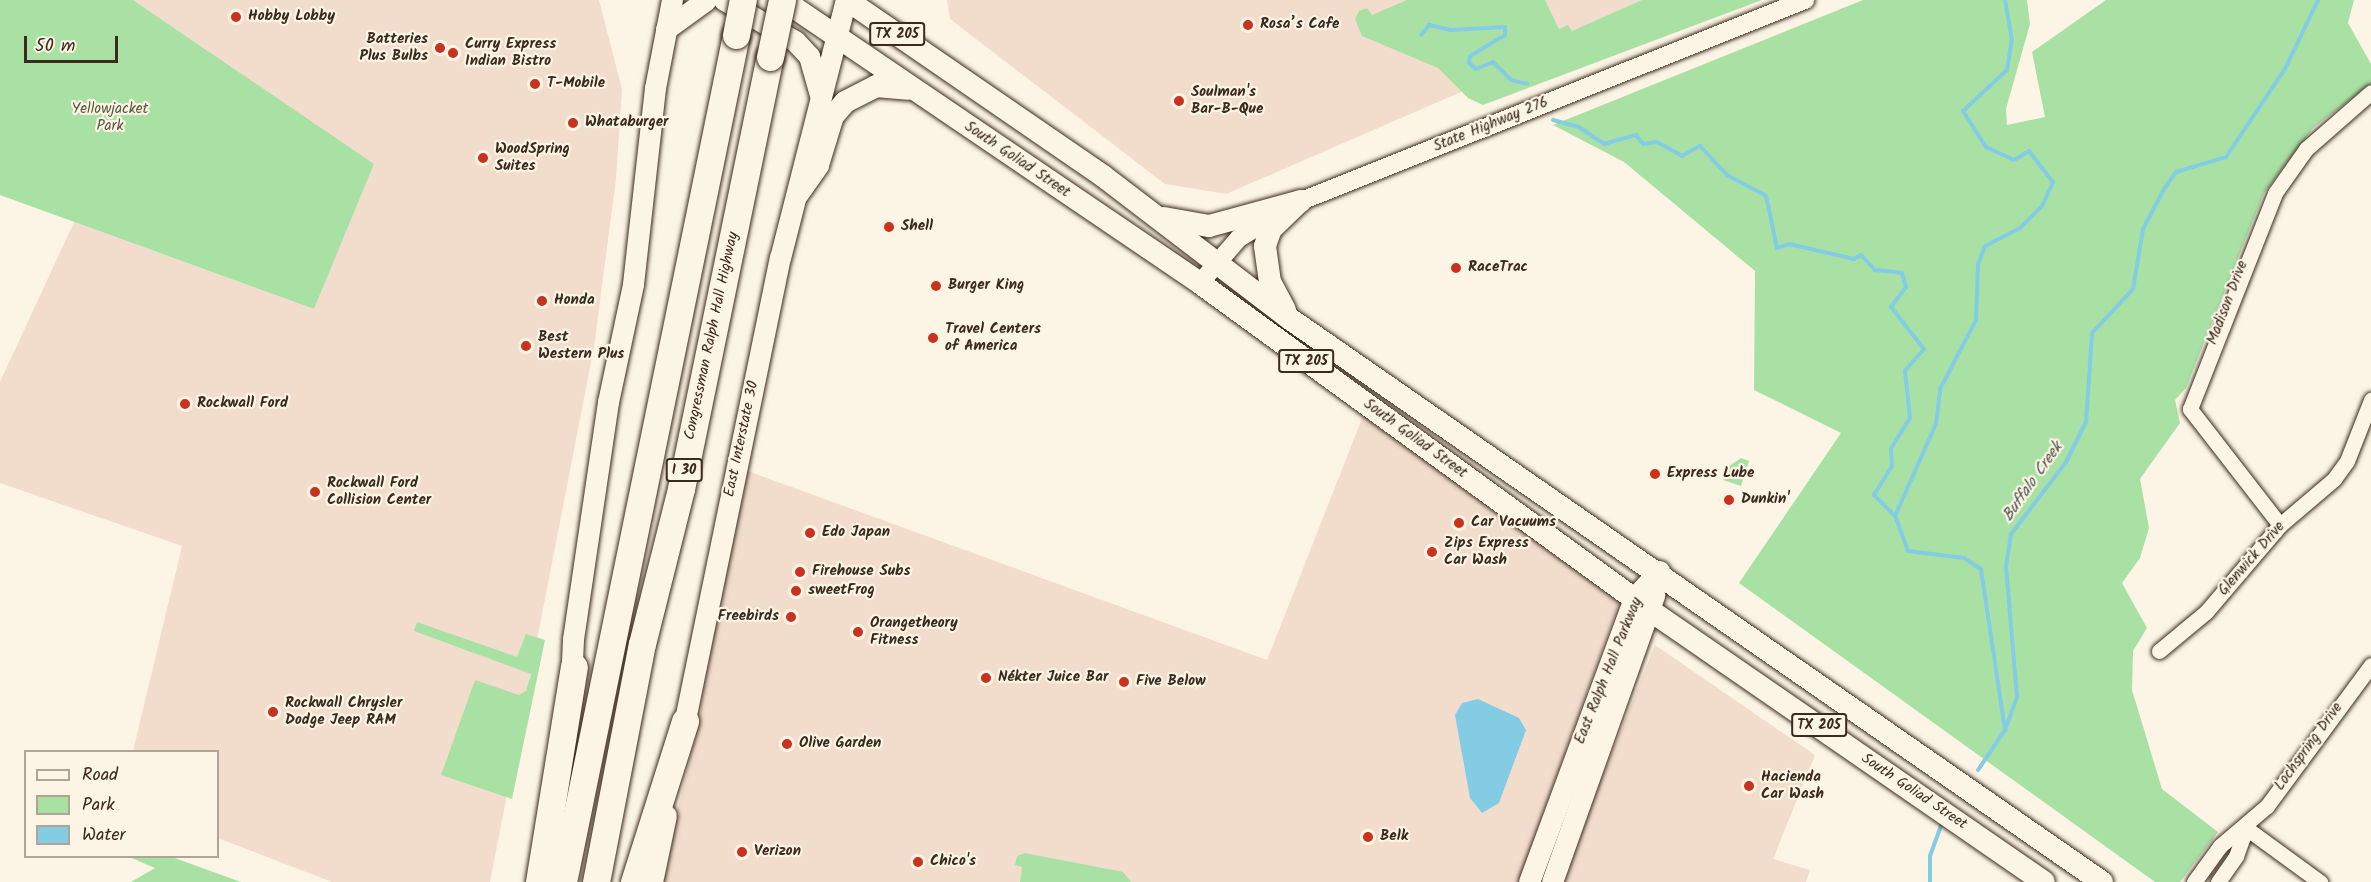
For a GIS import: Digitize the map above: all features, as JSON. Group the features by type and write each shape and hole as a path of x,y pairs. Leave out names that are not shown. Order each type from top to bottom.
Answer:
{"highway":[{"path":"730,0 730,40"},
{"name":"I 30","path":"563,882 730,40 743,0"},
{"name":"Congressman Ralph Hall Highway","path":"596,882 642,644 681,489 782,0"},
{"path":"539,882 574,667"},
{"path":"634,882 685,721"}],"main road":[{"path":"530,882 574,667 573,639 608,402 633,284 666,29 672,0"},
{"path":"666,29 706,0"},
{"path":"724,0 795,41 809,56 821,104"},
{"name":"South Goliad Street","path":"782,0 1200,283 1643,604 2044,882"},
{"name":"East Interstate 30","path":"652,882 777,269 846,0"},
{"name":"South Goliad Street","path":"846,0 1154,214 1290,319 1659,571 2102,882"},
{"path":"798,194 818,165 833,116 845,102 876,86 916,92"},
{"path":"1154,214 1209,226 1301,201"},
{"path":"1290,319 1270,282 1265,246 1271,229 1301,201"},
{"path":"1412,438 1428,430 1526,497 1542,491"},
{"name":"East Ralph Hall Parkway","path":"1529,882 1564,818 1643,604 1659,571"},
{"name":"East Ralph Hall Parkway","path":"1552,882 1564,818"}],"street":[{"name":"State Highway 276","path":"1200,283 1214,261 1251,228 1301,201 1805,0"},
{"name":"Madison Drive","path":"2280,525 2190,409 2275,193 2306,149 2371,92"},
{"name":"Glenwick Drive","path":"2159,651 2206,612 2280,525 2316,498 2347,461 2371,400"},
{"name":"Lochspring Drive","path":"2194,882 2220,846 2246,828 2371,665"},
{"name":"Lochspring Drive","path":"2218,882 2236,856 2246,828"},
{"path":"2246,828 2320,882"}],"shaded area":[{"path":"133,0 599,0 622,89 616,179 594,347 490,882 332,882 219,838 219,750 133,750 182,546 0,483 0,382 74,222 314,309 373,164"},
{"path":"947,0 1673,0 1226,194 1165,184 950,19"},
{"path":"1365,411 1620,601 1518,882 661,882 700,714 718,580 745,470 1267,660"},
{"path":"1655,645 1815,755 1773,859 1810,870 1806,882 1560,882"}],"green space":[{"name":"Yellowjacket Park","path":"0,0 133,0 374,164 314,309 0,195"},
{"path":"1407,0 1545,0 1559,29 1568,25 1572,31 1642,0 1762,0 1483,105 1468,98 1438,68 1362,36 1355,19 1359,11 1367,8 1372,15"},
{"path":"1863,0 2027,0 2030,24 2006,109 2007,125 2045,117 2032,52 2106,0 2354,0 2348,23 2371,64 2371,84 2313,128 2264,193 2186,388 2175,400 2180,423 2140,479 2149,528 2140,558 2122,583 2147,628 2133,651 2132,690 2162,789 2218,832 2180,882 2155,882 1739,583 1841,433 1754,390 1755,271 1624,162 1553,125"},
{"path":"1741,458 1749,461 1741,486 1723,480 1729,466"},
{"path":"417,622 517,657 526,634 545,640 512,799 441,775 475,680 519,695 526,691 531,674 414,631"},
{"path":"1025,853 1123,872 1131,882 1020,882 1022,867 1015,865 1017,856"},
{"path":"131,858 175,858 241,882 131,882 155,868"}],"water":[{"path":"1478,699 1519,718 1526,730 1499,803 1482,813 1470,798 1455,715 1462,703"}],"waterway":[{"path":"2005,0 2012,40 2007,70 1963,111 1986,147 2014,160 2029,151 2053,182 2042,206 2019,229 1985,246 1978,265 1976,320 1940,389 1936,424 1895,516 1908,551 1964,558 1981,569 2005,730"},
{"name":"Buffalo Creek","path":"1978,770 2005,730 2017,697 2006,566 2011,534 2066,462 2086,422 2092,333 2133,289 2143,229 2164,189 2176,172 2226,157 2285,69 2318,0"},
{"path":"1421,35 1429,25 1450,30 1505,27 1505,35 1470,56 1469,63 1476,69 1493,62 1511,80 1528,84"},
{"path":"1553,120 1579,127 1604,144 1636,135 1643,144 1657,142 1682,156 1700,146 1727,175 1766,196 1777,248 1789,244 1854,259 1861,255 1875,270 1902,273 1906,287 1891,307 1924,349 1905,371 1910,418 1891,449 1892,466 1874,495 1895,516"},
{"name":"Buffalo Creek","path":"1930,882 1930,856 1943,821"}],"place":[{"name":"Hobby Lobby","path":"236,17"},
{"name":"Rosa’s Cafe","path":"1248,25"},
{"name":"Batteries Plus Bulbs","path":"440,48"},
{"name":"Curry Express Indian Bistro","path":"453,53"},
{"name":"T-Mobile","path":"535,84"},
{"name":"Soulman's Bar-B-Que","path":"1179,101"},
{"name":"Whataburger","path":"573,123"},
{"name":"WoodSpring Suites","path":"483,158"},
{"name":"Shell","path":"889,227"},
{"name":"RaceTrac","path":"1456,268"},
{"name":"Burger King","path":"936,286"},
{"name":"Honda","path":"542,301"},
{"name":"Travel Centers of America","path":"933,338"},
{"name":"Best Western Plus","path":"526,346"},
{"name":"Rockwall Ford","path":"185,404"},
{"name":"Express Lube","path":"1655,474"},
{"name":"Rockwall Ford Collision Center","path":"315,492"},
{"name":"Dunkin'","path":"1729,500"},
{"name":"Car Vacuums","path":"1459,523"},
{"name":"Edo Japan","path":"810,533"},
{"name":"Zips Express Car Wash","path":"1432,552"},
{"name":"Firehouse Subs","path":"800,572"},
{"name":"sweetFrog","path":"796,591"},
{"name":"Freebirds","path":"791,617"},
{"name":"Orangetheory Fitness","path":"858,632"},
{"name":"Nékter Juice Bar","path":"986,678"},
{"name":"Five Below","path":"1124,682"},
{"name":"Rockwall Chrysler Dodge Jeep RAM","path":"273,712"},
{"name":"Olive Garden","path":"787,744"},
{"name":"Hacienda Car Wash","path":"1749,786"},
{"name":"Belk","path":"1368,837"},
{"name":"Verizon","path":"742,852"},
{"name":"Chico's","path":"918,862"}]}
